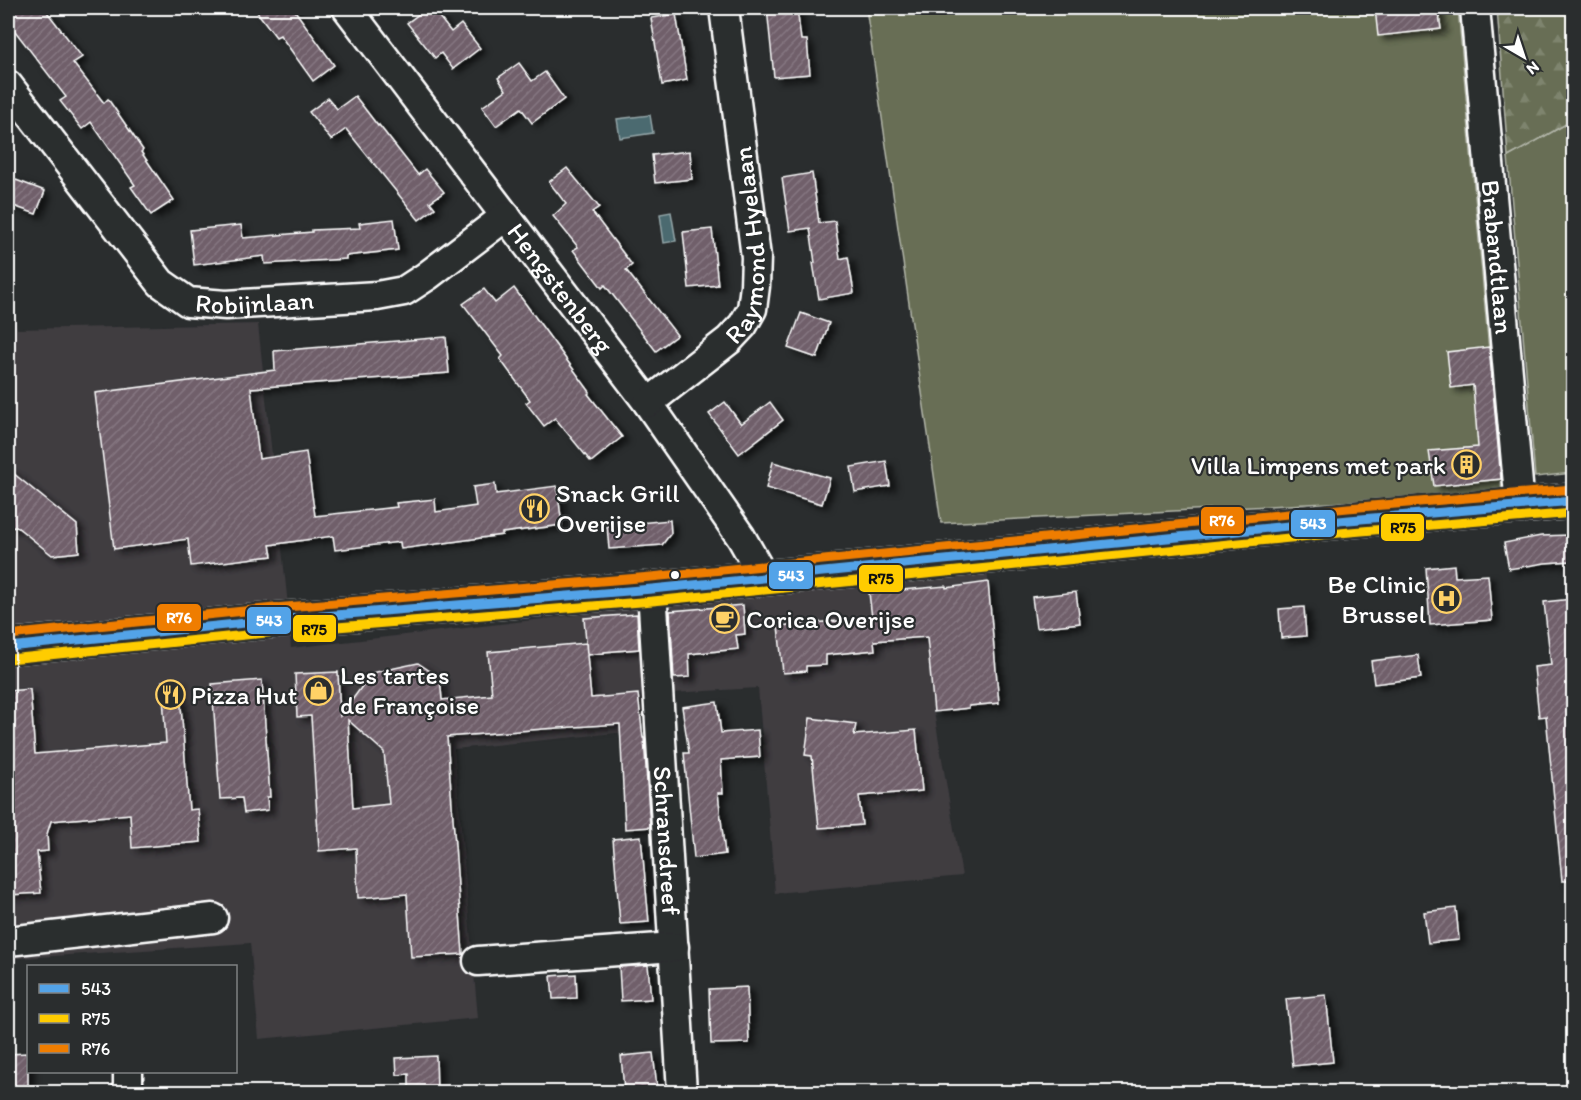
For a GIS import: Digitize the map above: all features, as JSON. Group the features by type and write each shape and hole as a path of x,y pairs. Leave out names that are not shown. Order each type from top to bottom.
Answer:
{"main road":[{"path":"8,647 263,621 652,589 1349,520 1574,501"}],"street":[{"name":"Hengstenberg","path":"347,8 648,403 741,537 764,578"},
{"name":"Raymond Hyelaan","path":"648,403 729,339 743,325 752,309 756,257 724,8"},
{"name":"Brabandtlaan","path":"1475,8 1520,506"},
{"name":"Robijnlaan","path":"8,85 17,111 161,283 188,302 261,303 377,296 404,291 506,216"},
{"name":"Schransdreef","path":"652,589 682,1092"},
{"path":"8,941 213,918"},
{"path":"478,961 674,947"},
{"path":"128,1073 128,1092"}],"shaded area":[{"path":"8,268 17,329 258,324 291,648 987,568 999,705 934,712 962,876 775,893 758,688 655,694 657,729 454,749 478,1018 259,1039 250,943 8,959"}],"green space":[{"path":"866,8 1458,8 1502,494 941,523"},
{"path":"1497,8 1573,8 1573,120 1508,157"},
{"path":"1573,120 1573,473 1535,477 1508,157"}],"water":[{"path":"650,115 653,133 620,138 617,119"},
{"path":"671,212 676,241 664,243 660,214"}],"building":[{"path":"8,8 44,8 82,57 73,63 104,103 108,99 174,200 151,215 131,187 135,185 91,122 82,129 60,101 66,97 8,22"},
{"path":"254,8 293,8 334,65 313,81 280,35 276,37"},
{"path":"427,8 432,8 451,32 461,24 480,48 453,69 441,53 435,58 407,23"},
{"path":"767,8 797,8 801,40 807,40 810,74 774,77"},
{"path":"1375,8 1438,8 1441,29 1378,36"},
{"path":"676,14 687,80 662,85 651,18"},
{"path":"519,63 532,81 545,72 564,99 532,123 521,108 496,126 482,107 506,90 498,78"},
{"path":"355,96 418,175 425,169 444,192 430,202 435,208 419,220 346,129 331,140 309,112 328,98 337,109"},
{"path":"690,151 692,179 655,183 652,155"},
{"path":"567,168 599,207 592,212 632,265 626,270 677,335 656,351 605,285 602,288 573,250 578,247 553,216 566,204 549,182"},
{"path":"812,173 819,223 835,221 840,259 848,257 854,293 819,299 810,228 790,231 782,178"},
{"path":"8,177 45,191 36,214 8,204"},
{"path":"394,219 398,250 346,256 346,259 265,264 264,256 194,265 190,230 241,225 243,238 312,232 312,230 360,228 359,223"},
{"path":"712,229 718,285 689,288 683,232"},
{"path":"514,288 590,392 588,394 622,437 591,462 555,418 544,426 526,403 530,400 500,359 503,356 463,304 484,289 495,303"},
{"path":"801,313 829,323 817,358 788,348"},
{"path":"446,337 449,373 251,388 259,459 306,452 315,516 397,507 396,503 435,499 436,512 476,506 473,487 495,484 496,494 557,486 562,525 401,549 400,542 335,550 333,536 270,545 272,556 191,566 188,539 114,549 95,393 275,370 274,351"},
{"path":"1489,347 1501,479 1434,486 1429,451 1478,447 1473,385 1451,388 1447,352"},
{"path":"725,402 741,424 770,402 783,420 739,454 709,414"},
{"path":"886,461 890,486 855,492 851,467"},
{"path":"773,462 830,478 822,504 766,488"},
{"path":"8,469 77,525 79,552 52,555 17,527 8,528"},
{"path":"670,520 671,533 662,545 609,549 607,526"},
{"path":"1569,535 1571,561 1509,569 1504,543 1541,536"},
{"path":"1454,565 1455,577 1488,575 1492,620 1430,625 1426,568"},
{"path":"988,582 999,703 934,712 927,637 874,641 875,650 826,655 826,665 806,666 806,671 783,673 778,626 872,618 869,593 946,586 946,588"},
{"path":"1076,592 1080,623 1036,628 1032,597"},
{"path":"1572,599 1574,881 1562,881 1546,716 1539,717 1534,667 1551,665 1544,602"},
{"path":"743,605 745,634 736,635 738,649 689,654 690,677 674,678 670,611"},
{"path":"1304,607 1306,636 1281,638 1279,609"},
{"path":"637,614 639,649 587,655 591,698 638,694 644,738 650,827 625,829 620,724 447,737 463,954 411,957 407,894 358,898 356,848 319,851 311,716 297,717 295,674 338,672 340,716 372,673 418,663 440,678 442,700 492,695 488,652 586,643 587,654 584,618","holes":["348,720 384,752 389,804 353,808"]},
{"path":"1418,655 1421,678 1374,684 1371,661"},
{"path":"179,680 189,810 198,809 201,842 132,848 130,814 51,821 47,834 48,851 37,852 41,893 8,895 8,691 30,689 35,754 166,743 162,681"},
{"path":"262,680 270,797 267,797 268,810 244,813 242,798 220,799 212,684"},
{"path":"717,702 721,733 758,730 760,757 721,760 723,793 718,793 725,854 694,858 684,753 689,753 682,707"},
{"path":"810,718 856,724 854,735 916,730 922,791 859,796 862,825 819,828 812,756 805,755"},
{"path":"641,836 649,922 620,924 613,839"},
{"path":"1456,908 1459,940 1428,943 1424,912"},
{"path":"648,965 651,999 621,1001 619,967"},
{"path":"576,974 577,998 553,999 551,976"},
{"path":"747,987 749,1043 711,1044 709,989"},
{"path":"1326,995 1333,1062 1293,1066 1286,999"},
{"path":"27,1053 28,1089 8,1089 8,1054"},
{"path":"653,1053 657,1087 624,1090 621,1056"},
{"path":"436,1056 437,1092 409,1092 409,1074 397,1075 396,1058"}],"transit line":[{"name":"R76","path":"8,635 274,608 651,577 1348,508 1573,489"},
{"name":"543","path":"8,647 275,620 652,589 1349,520 1574,501"},
{"name":"R75","path":"9,659 276,632 653,601 1350,532 1574,513"}],"place":[{"name":"Villa Limpens met park","path":"1467,465"},
{"name":"Snack Grill Overijse","path":"535,508"},
{"name":"Be Clinic Brussel","path":"1447,599"},
{"name":"Corica Overijse","path":"725,619"},
{"name":"Les tartes de Françoise","path":"319,690"},
{"name":"Pizza Hut","path":"170,695"}]}
